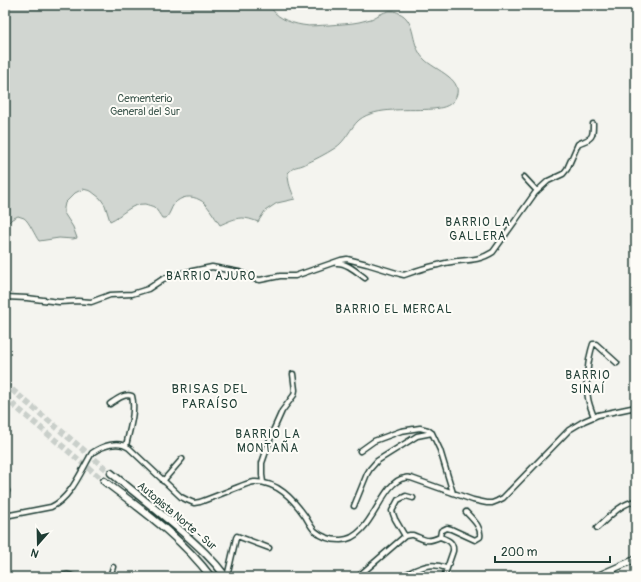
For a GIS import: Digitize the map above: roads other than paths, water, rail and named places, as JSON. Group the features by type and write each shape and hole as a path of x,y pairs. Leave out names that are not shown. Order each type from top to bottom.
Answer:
{"highway":[{"name":"Autopista Norte - Sur","path":"110,473 169,520 212,558 227,577"},
{"name":"Autopista Norte - Sur","path":"104,481 164,528 188,550 211,577"}],"main road":[{"path":"595,577 636,559"}],"street":[{"path":"5,297 59,302 78,301 88,303 110,295 132,294 148,289 163,279 209,267 217,267 239,272 254,279 260,280 280,276 295,276 347,259 404,275 455,261 481,259 493,252 537,191 548,181 565,172 578,144 590,139 593,124"},
{"path":"524,177 537,191"},
{"path":"324,266 342,263 365,278"},
{"path":"594,417 588,399 587,382 593,344 596,344 618,363"},
{"path":"263,482 262,463 273,431 282,411 294,395 295,390 293,374"},
{"path":"110,404 125,395 132,396 132,412 126,446"},
{"path":"5,516 51,507 57,504 67,494 92,453 97,449 114,444 126,446 181,497 187,500 200,502 252,482 263,482 271,484 285,493 296,504 315,530 322,536 334,540 350,539 359,533 391,485 398,480 411,478 482,502 497,502 503,498 568,430 598,415 636,407"},
{"path":"360,452 374,441 401,431 420,428 428,430 432,433 442,454 453,493"},
{"path":"354,506 367,474 377,461 417,436 432,433"},
{"path":"163,481 182,460"},
{"path":"405,536 392,512 398,500 406,496 413,498"},
{"path":"597,528 622,506 629,502 636,501"},
{"path":"440,537 440,530 447,528 472,540 478,539 481,534 478,527 466,512"},
{"path":"361,574 405,536 413,535 427,541 440,537 451,542 453,547 444,577"},
{"path":"227,577 237,536 269,548"},
{"path":"402,576 429,565 446,568"},
{"path":"110,577 112,567"},
{"path":"609,577 616,568"},
{"path":"60,577 66,574 74,577"}],"tunnel":[{"path":"5,384 111,473"},
{"path":"5,398 104,481"}],"district":[{"name":"BARRIO LA GALLERA","path":"478,229"},
{"name":"BARRIO AJURO","path":"211,276"},
{"name":"BARRIO EL MERCAL","path":"394,309"},
{"name":"BARRIO SINAÍ","path":"588,382"},
{"name":"BRISAS DEL PARAÍSO","path":"210,396"},
{"name":"BARRIO LA MONTAÑA","path":"268,441"}],"park label":[{"name":"Cementerio General del Sur","path":"145,104"}]}
